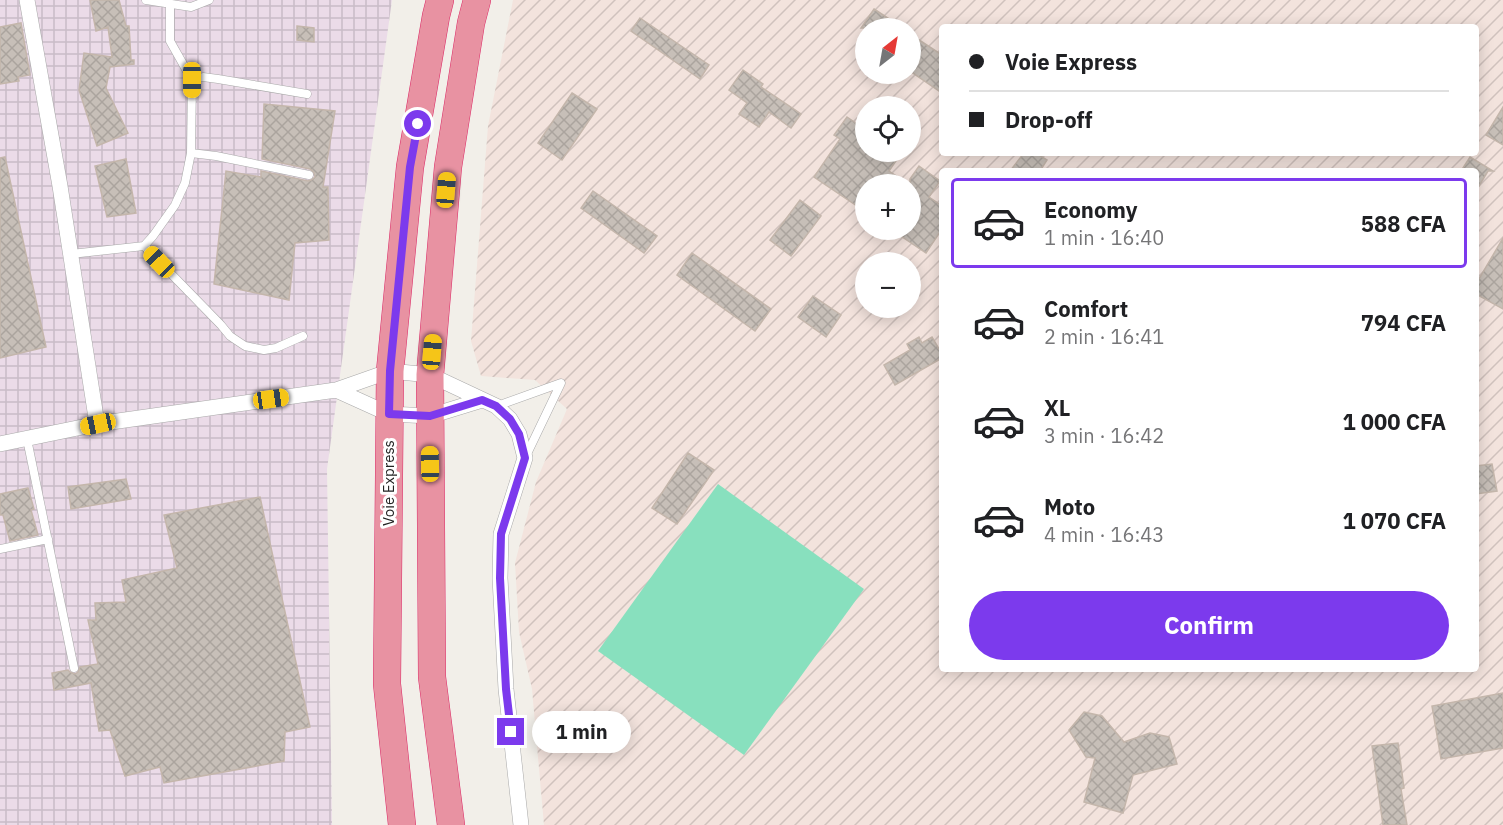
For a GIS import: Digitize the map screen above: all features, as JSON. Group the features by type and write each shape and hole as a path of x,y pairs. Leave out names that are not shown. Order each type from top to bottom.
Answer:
{"highway":[{"name":"Voie Express","path":"402,825 387,684 390,371 410,167 440,0"},
{"path":"451,825 432,677 430,375 448,167 471,22 477,0"}],"street":[{"path":"27,0 60,186 98,424"},
{"path":"0,444 98,424 336,390 390,371 430,375 496,406 510,419 519,434 525,458 501,534 500,578 506,689 521,825"},
{"path":"336,390 389,414 430,416 482,400"}],"lane":[{"path":"146,0 191,7 209,0"},
{"path":"71,254 144,246 175,205 185,183 192,153 192,80 170,41 170,4"},
{"path":"192,80 203,77 307,94"},
{"path":"192,153 309,175"},
{"path":"144,246 222,325 230,336 245,346 264,350 276,348 303,336"},
{"path":"496,406 561,383 525,458"},
{"path":"27,439 74,668"},
{"path":"0,549 48,539"}],"shaded area":[{"path":"0,0 392,0 327,469 332,825 0,825"},
{"path":"513,0 1503,0 1503,825 544,825 532,689 519,632 515,563 536,482 567,409 535,380 481,376 471,341 488,126"}],"green space":[{"path":"718,484 864,589 744,755 598,651"}],"building":[{"path":"90,0 119,0 126,26 129,26 131,60 134,60 134,64 110,67 106,88 128,133 97,146 79,90 84,53 112,57 108,27 96,31"},
{"path":"874,9 888,18 868,18"},
{"path":"640,18 709,65 700,79 631,31"},
{"path":"21,23 30,75 18,77 19,81 0,84 0,27"},
{"path":"297,26 314,28 314,42 297,40"},
{"path":"921,41 939,53 939,91 921,79"},
{"path":"743,70 763,84 761,87 801,114 791,128 769,112 759,127 739,114 747,103 729,90"},
{"path":"572,93 597,109 562,160 538,143"},
{"path":"264,104 335,111 323,187 328,187 329,240 295,243 289,300 214,284 226,171 261,177 261,171 308,181 315,177 310,169 262,159"},
{"path":"1503,107 1503,145 1486,135"},
{"path":"847,117 855,122 855,162 895,162 889,171 893,174 855,174 855,205 814,177 840,139 834,135"},
{"path":"1022,156 1041,156 1047,160 1042,168 1012,168"},
{"path":"5,157 46,347 0,358 0,158"},
{"path":"1470,157 1493,171 1488,171 1479,186 1479,168 1463,168"},
{"path":"126,159 136,213 107,217 95,166"},
{"path":"919,166 939,180 929,197 939,204 939,234 926,253 907,240 921,240 921,174 913,174"},
{"path":"593,191 657,236 644,253 581,208"},
{"path":"800,200 821,216 791,256 770,240"},
{"path":"1503,238 1503,309 1479,296 1479,279"},
{"path":"692,253 771,309 755,331 677,275"},
{"path":"813,296 841,315 826,337 798,317"},
{"path":"919,337 922,343 932,337 939,349 939,360 895,385 884,365 910,350 907,344"},
{"path":"688,453 714,470 677,524 652,508"},
{"path":"1492,464 1497,491 1479,494 1479,466"},
{"path":"126,479 131,499 71,509 68,487"},
{"path":"28,488 38,535 10,541 3,515 0,515 0,494"},
{"path":"260,497 310,727 285,732 284,761 164,783 160,767 125,776 110,730 99,731 91,683 54,690 52,673 68,670 75,674 80,667 98,664 88,620 96,620 95,603 126,602 122,580 177,568 164,515"},
{"path":"1503,693 1503,748 1441,759 1432,706"},
{"path":"1084,712 1102,716 1124,742 1150,733 1169,737 1177,764 1133,775 1123,813 1084,802 1095,758 1086,757 1069,730"},
{"path":"1398,743 1404,788 1401,789 1407,825 1383,825 1372,746"}],"route":[{"path":"418,124 410,167 390,371 389,414 430,416 482,400 496,406 510,419 519,434 525,458 501,534 500,578 506,689 511,732"}]}
